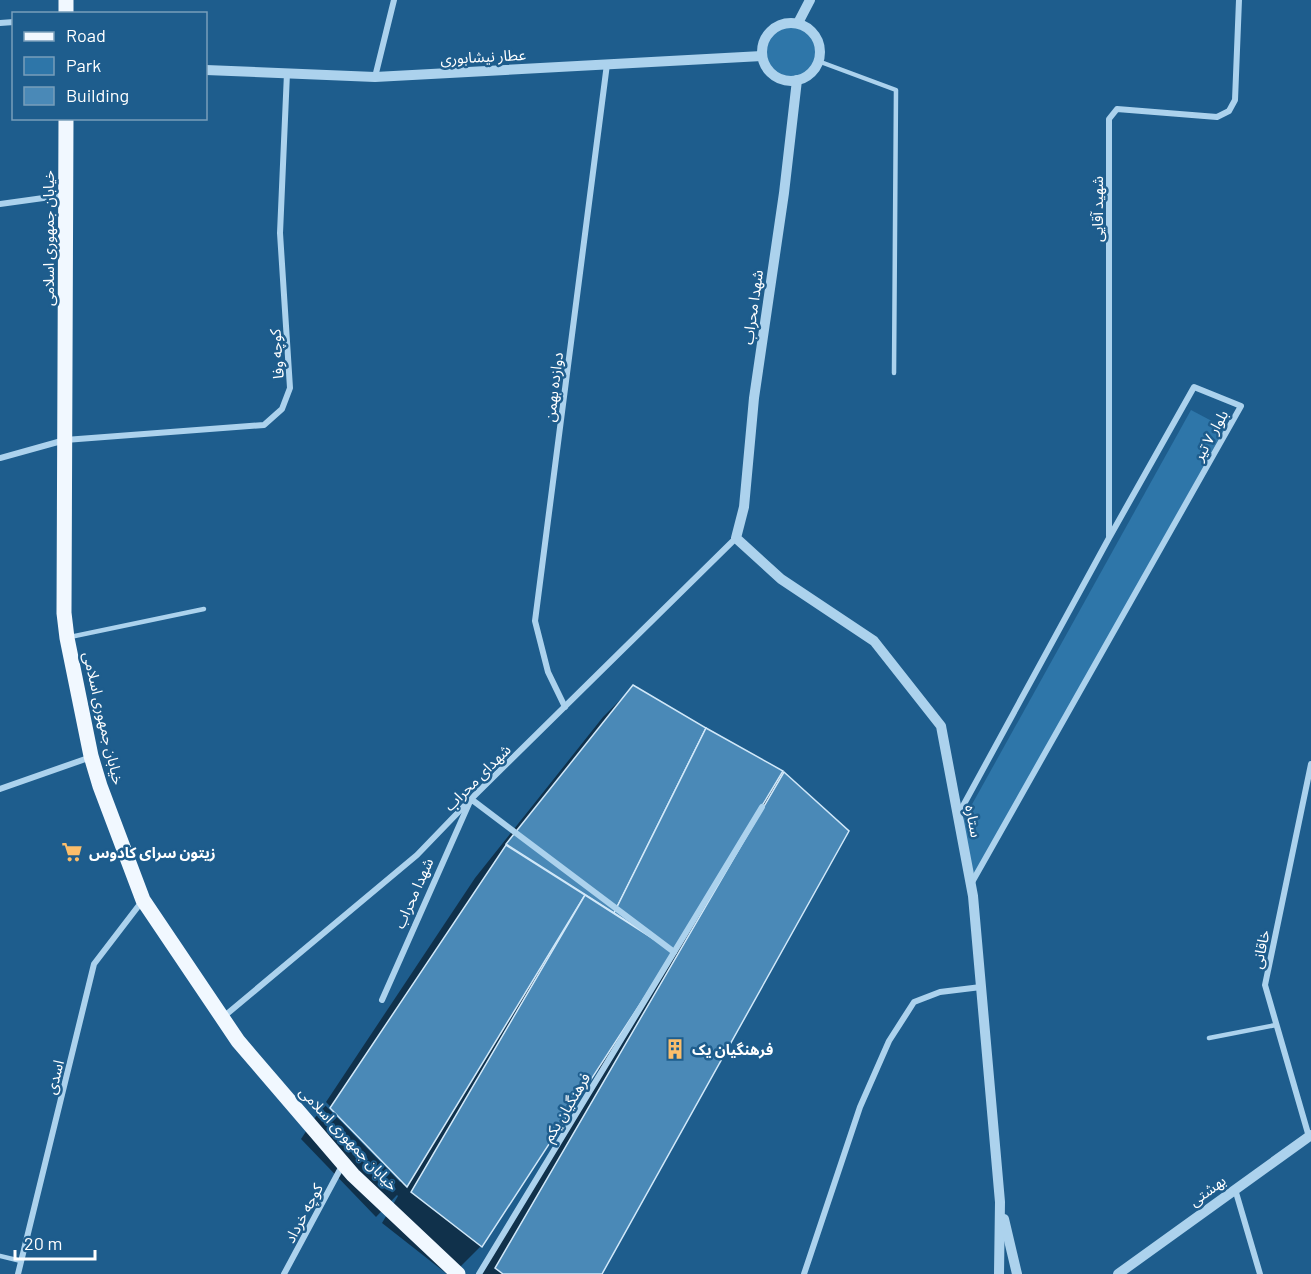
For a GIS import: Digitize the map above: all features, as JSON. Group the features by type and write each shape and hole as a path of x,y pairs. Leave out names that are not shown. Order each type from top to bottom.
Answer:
{"main road":[{"name":"خیابان جمهوری اسلامی","path":"66,120 64,614 91,756 100,786 143,900 237,1041 353,1175 458,1274"}],"street":[{"path":"375,77 394,0"},
{"path":"798,23 810,0"},
{"name":"شهید آقایی","path":"1109,538 1109,119 1118,109 1217,117 1229,111 1235,100 1239,0"},
{"path":"789,22 798,23 807,27 814,34 820,52 813,70 797,80 788,81 778,78 765,65 762,46 771,30 789,22"},
{"name":"عطار نیشابوری","path":"207,70 375,77 762,56"},
{"name":"دوازده بهمن","path":"565,707 548,672 535,621 607,64"},
{"name":"کوچه وفا","path":"0,458 65,440 264,425 282,408 290,388 280,233 287,73"},
{"name":"شهدا محراب","path":"736,538 744,507 754,398 784,193 797,80"},
{"path":"0,204 66,195"},
{"name":"بلوار ۷ تیر","path":"958,816 1194,387 1241,406 971,884"},
{"name":"شهدای محراب","path":"222,1019 417,855 736,538"},
{"name":"ستاره","path":"736,538 781,579 874,641 941,726 971,884 1000,1202"},
{"path":"0,789 91,756"},
{"name":"خاقانی","path":"1310,1136 1265,985 1311,764"},
{"path":"471,799 674,952"},
{"name":"شهدا محراب","path":"382,1000 471,799"},
{"name":"فرهنگیان یکم","path":"479,1274 762,807"},
{"name":"اسدی","path":"18,1274 94,964 143,900"},
{"path":"804,1274 860,1107 890,1041 914,1002 940,992 981,987"},
{"name":"بهشتی","path":"1118,1273 1310,1136"},
{"name":"کوچه خرداد","path":"284,1274 344,1164"},
{"path":"1235,1189 1260,1274"},
{"path":"999,1274 1000,1202"},
{"path":"1000,1202 1017,1274"}],"lane":[{"path":"818,62 896,90 894,373"},
{"path":"67,638 204,609"},
{"path":"1209,1038 1276,1025"},
{"path":"0,1256 21,1261"}],"green space":[{"path":"791,24 802,26 811,32 817,41 819,52 817,63 811,72 802,78 791,80 780,78 771,72 765,63 763,52 765,41 771,32 780,26"},
{"path":"1191,410 1225,428 971,883 960,826"}],"building":[{"path":"633,685 706,728 614,913 506,844"},
{"path":"706,728 783,771 674,952 614,913"},
{"name":"فرهنگیان یک","path":"784,772 849,831 602,1274 503,1274 495,1268"},
{"path":"506,845 585,895 407,1187 330,1108"},
{"path":"585,895 674,952 482,1247 411,1192"}],"place":[{"name":"زیتون سرای کادوس","path":"72,852"},
{"name":"فرهنگیان یک","path":"675,1049"}]}
